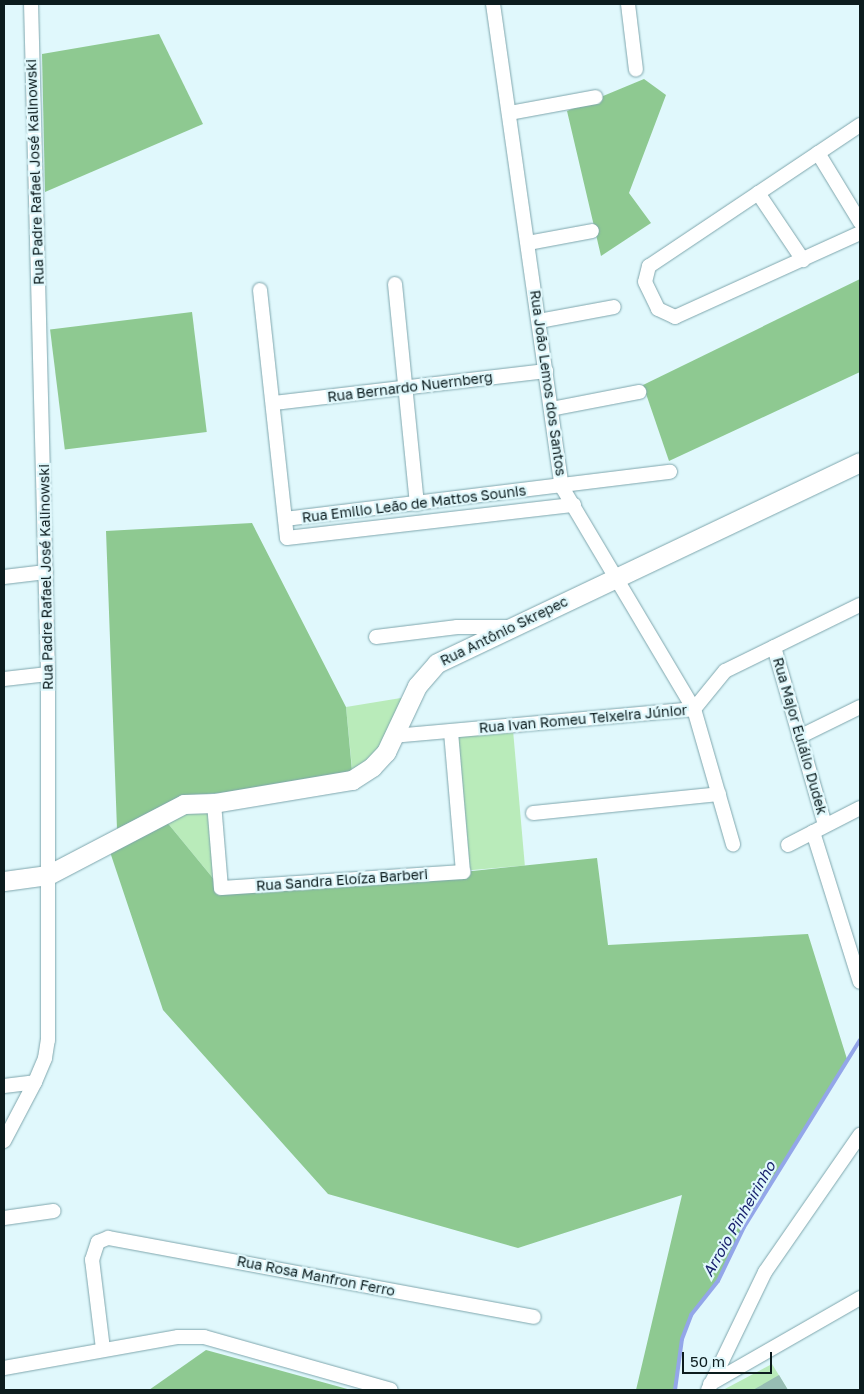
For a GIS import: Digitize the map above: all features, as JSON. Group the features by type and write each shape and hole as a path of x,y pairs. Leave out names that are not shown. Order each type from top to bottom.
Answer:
{"street":[{"name":"Rua Padre Rafael José Kalinowski","path":"4,1141 36,1082 45,1058 48,1040 48,674 31,4"},
{"name":"Rua João Lemos dos Santos","path":"493,4 562,487 694,709 733,844"},
{"path":"628,4 636,70"},
{"path":"509,113 596,97"},
{"path":"860,125 649,266 645,282 658,310 675,317 860,233"},
{"path":"818,152 860,222"},
{"path":"758,193 803,260"},
{"path":"528,243 592,231"},
{"path":"395,284 417,504"},
{"path":"260,290 274,403 285,518"},
{"path":"539,321 614,308"},
{"name":"Rua Bernardo Nuernberg","path":"274,403 546,370"},
{"path":"551,409 639,392"},
{"name":"Rua Antônio Skrepec","path":"48,875 184,804 214,803 352,780 379,760 417,686 429,669 507,627 617,578 860,462"},
{"name":"Rua Emilio Leão de Mattos Sounis","path":"574,505 287,538 285,518 562,487 670,472"},
{"path":"474,497 476,516"},
{"path":"4,577 46,572"},
{"name":"Rua Ivan Romeu Teixeira Júnior","path":"393,736 694,709 725,671 860,605"},
{"path":"376,637 457,627 507,627"},
{"name":"Rua Major Eulálio Dudek","path":"774,647 825,825"},
{"path":"4,679 48,674"},
{"path":"799,737 860,708"},
{"name":"Rua Sandra Eloíza Barberi","path":"214,803 220,888 463,872 451,732"},
{"path":"533,813 719,794"},
{"path":"788,845 860,808"},
{"name":"Rua Major Eulálio Dudek","path":"812,832 860,982"},
{"path":"4,881 48,875"},
{"path":"4,1086 36,1082"},
{"path":"709,1387 765,1272 860,1134"},
{"path":"4,1218 54,1211"},
{"name":"Rua Rosa Manfron Ferro","path":"103,1349 92,1260 98,1242 120,1239 534,1317"},
{"path":"709,1387 860,1298"},
{"path":"4,1368 178,1337 204,1337 391,1390"}],"green space":[{"path":"159,34 203,124 45,192 42,54"},
{"path":"644,79 666,95 629,193 651,223 601,256 567,111"},
{"path":"860,279 860,372 669,461 643,385"},
{"path":"192,312 207,432 65,450 50,329"},
{"path":"252,523 346,707 352,771 267,789 182,796 117,829 106,531"},
{"path":"407,697 387,738 353,778 346,707"},
{"path":"513,730 525,865 470,870 458,735"},
{"path":"214,803 221,888 161,815"},
{"path":"161,815 221,888 463,872 597,858 608,945 808,934 847,1059 744,1227 718,1281 691,1315 682,1339 675,1390 636,1390 682,1195 518,1248 328,1194 163,1010 107,843"},
{"path":"206,1350 351,1390 149,1390"},
{"path":"772,1364 788,1390 723,1390"}],"building":[{"path":"779,1375 788,1390 753,1390"}],"waterway":[{"name":"Arroio Pinheirinho","path":"675,1390 682,1339 691,1315 718,1281 744,1227 860,1040"}]}
